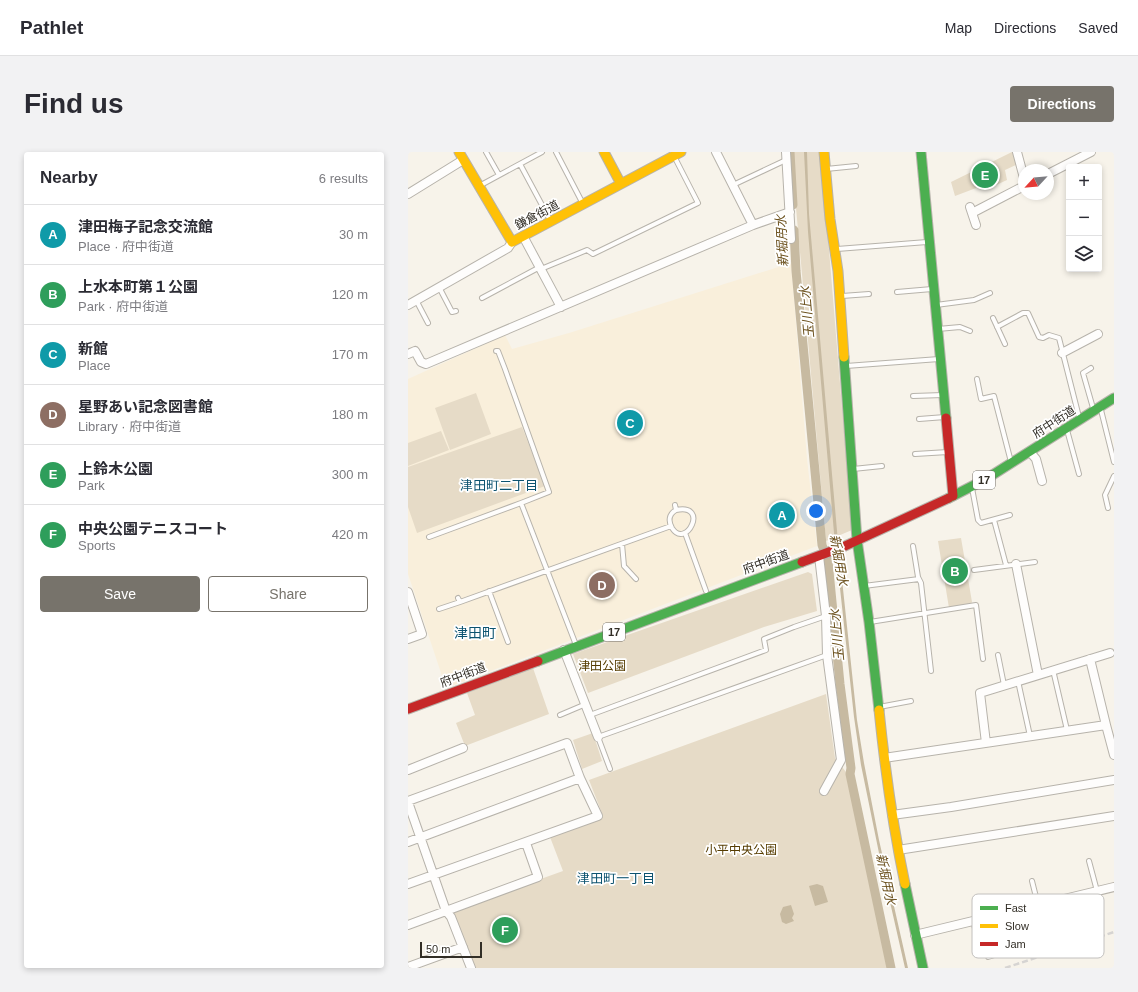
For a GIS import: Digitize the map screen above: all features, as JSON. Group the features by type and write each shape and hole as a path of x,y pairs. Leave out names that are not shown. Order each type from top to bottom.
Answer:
{"street":[{"path":"604,152 621,184"},
{"path":"716,152 753,225"},
{"path":"824,152 830,219 838,271 857,540 869,622 892,815 923,968"},
{"path":"922,152 953,496"},
{"path":"1017,152 1020,164"},
{"path":"1054,171 1091,152"},
{"path":"408,194 461,156 512,242"},
{"name":"鎌倉街道","path":"408,305 508,248 512,242 671,156"},
{"path":"786,156 791,239"},
{"path":"976,225 971,210 1018,189"},
{"path":"408,354 415,351 421,362 426,364 753,225 790,212"},
{"path":"523,236 561,307"},
{"path":"1062,353 1098,334"},
{"name":"府中街道","path":"408,709 576,645 845,546 972,487 1114,398"},
{"path":"1030,452 1036,459 1042,481"},
{"path":"824,791 841,760 827,655 825,553"},
{"path":"1016,564 1038,675"},
{"path":"408,592 422,634 408,640"},
{"path":"564,650 598,737"},
{"path":"986,743 980,693 1110,653"},
{"path":"1090,659 1114,755"},
{"path":"884,758 1106,725"},
{"path":"408,884 434,875 526,843 598,816 580,778 567,743 408,802 420,838 434,875 446,911 451,917 471,968"},
{"path":"408,770 463,748"},
{"path":"408,842 580,778"},
{"path":"892,815 951,807 1114,780"},
{"path":"898,850 1114,816"},
{"path":"408,925 538,877 526,843"},
{"path":"1085,894 1114,887"},
{"path":"916,935 972,921"},
{"path":"408,967 463,947"}],"lane":[{"path":"486,152 499,175"},
{"path":"478,186 542,152"},
{"path":"556,152 583,204"},
{"path":"482,298 540,268 587,250 593,254 698,203 671,156"},
{"path":"733,186 786,156"},
{"path":"520,164 551,222"},
{"path":"826,169 856,166"},
{"path":"834,249 930,242"},
{"path":"439,287 452,312 456,311"},
{"path":"897,292 934,288"},
{"path":"935,305 974,300 990,293"},
{"path":"839,297 869,294"},
{"path":"416,300 428,323"},
{"path":"997,327 1023,313 1028,313 1039,337 1043,338 1049,335 1058,338 1080,420"},
{"path":"993,318 1005,344"},
{"path":"938,329 960,327 970,331"},
{"path":"429,537 549,492 505,369 498,351 496,351"},
{"path":"844,367 940,359"},
{"path":"1091,368 1083,373 1097,409 1114,462"},
{"path":"977,379 981,399 994,396 1011,463"},
{"path":"913,396 944,395"},
{"path":"920,419 946,417"},
{"path":"1067,428 1079,474"},
{"path":"915,454 949,452"},
{"path":"853,469 882,466"},
{"path":"1108,508 1105,495 1114,476"},
{"path":"972,487 978,520 981,523 1010,516"},
{"path":"521,503 576,645"},
{"path":"676,507 686,509 693,516 694,523 690,531 685,533 676,532 671,526 669,520 670,515 676,507"},
{"path":"994,520 1006,565"},
{"path":"440,609 459,600 489,591 671,526"},
{"path":"685,533 706,591"},
{"path":"622,544 624,566 636,579"},
{"path":"913,546 921,583 931,671"},
{"path":"974,570 1035,562"},
{"path":"864,586 919,579"},
{"path":"489,591 508,642"},
{"path":"869,622 976,605 983,659"},
{"path":"590,715 766,650 764,639 826,616"},
{"path":"610,768 598,737 827,655"},
{"path":"998,655 1004,685"},
{"path":"1053,670 1067,730"},
{"path":"1018,681 1030,736"},
{"path":"878,707 911,701"},
{"path":"560,715 586,704"},
{"path":"1089,861 1097,892"},
{"path":"1032,881 1036,894"}],"shaded area":[{"path":"791,263 807,459 817,546 446,688 408,574 408,379 505,335 512,349 569,333"}],"green space":[{"path":"791,152 821,152 852,530 826,541"},
{"path":"1012,152 1015,152 1018,164 1005,170 1007,180 994,186 992,182 955,196 951,182"},
{"path":"476,393 491,434 450,450 435,408"},
{"path":"522,427 545,486 417,533 408,507 408,467"},
{"path":"441,431 449,450 408,466 408,443"},
{"path":"961,538 972,602 970,605 949,608 938,541"},
{"name":"津田公園","path":"808,572 812,574 817,611 764,627 588,693 573,654"},
{"path":"533,668 549,714 465,746 456,723 475,715 467,693"},
{"name":"小平中央公園","path":"826,694 835,758 846,772 887,968 475,968 452,911 563,871 550,837 603,816 589,780"},
{"path":"593,733 602,761 582,769 573,740"}],"water":[{"path":"804,152 807,152 809,214 838,542 857,720 879,840 908,968 905,968 880,858 861,765 854,717 834,533 808,232"},
{"path":"817,884 823,886 828,902 815,906 809,886"},
{"path":"791,905 794,914 792,918 794,921 786,924 782,922 780,914 783,907"}],"waterway":[{"name":"新堀用水","path":"790,152 793,205"},
{"name":"新堀用水","path":"794,230 796,271 822,545 828,561 840,684 851,768 850,774 891,968"}],"railway":[{"path":"1104,935 1114,932"},
{"path":"1005,968 1035,958"}],"traffic: fast":[{"path":"921,152 946,418"},
{"path":"844,357 857,540 869,622 879,710"},
{"path":"949,498 986,479 1114,398"},
{"path":"538,661 802,562"},
{"path":"905,884 923,968"}],"traffic: slow":[{"path":"459,152 512,242 681,152"},
{"path":"604,152 621,184"},
{"path":"824,152 830,219 838,271 844,357"},
{"path":"879,710 890,798 905,884"}],"traffic: jam":[{"path":"946,418 953,496"},
{"path":"802,562 845,546 949,498"},
{"path":"408,709 538,661"}],"place":[{"name":"上鈴木公園","path":"985,175"},
{"name":"新館","path":"630,423"},
{"name":"津田梅子記念交流館","path":"782,515"},
{"name":"上水本町第１公園","path":"955,571"},
{"name":"星野あい記念図書館","path":"602,585"},
{"name":"中央公園テニスコート","path":"505,930"}],"district":[{"name":"津田町二丁目","path":"499,485"},
{"name":"津田町","path":"475,633"},
{"name":"津田町一丁目","path":"616,878"}],"water label":[{"name":"玉川上水","path":"807,312"},
{"name":"玉川上水","path":"837,635"}]}
